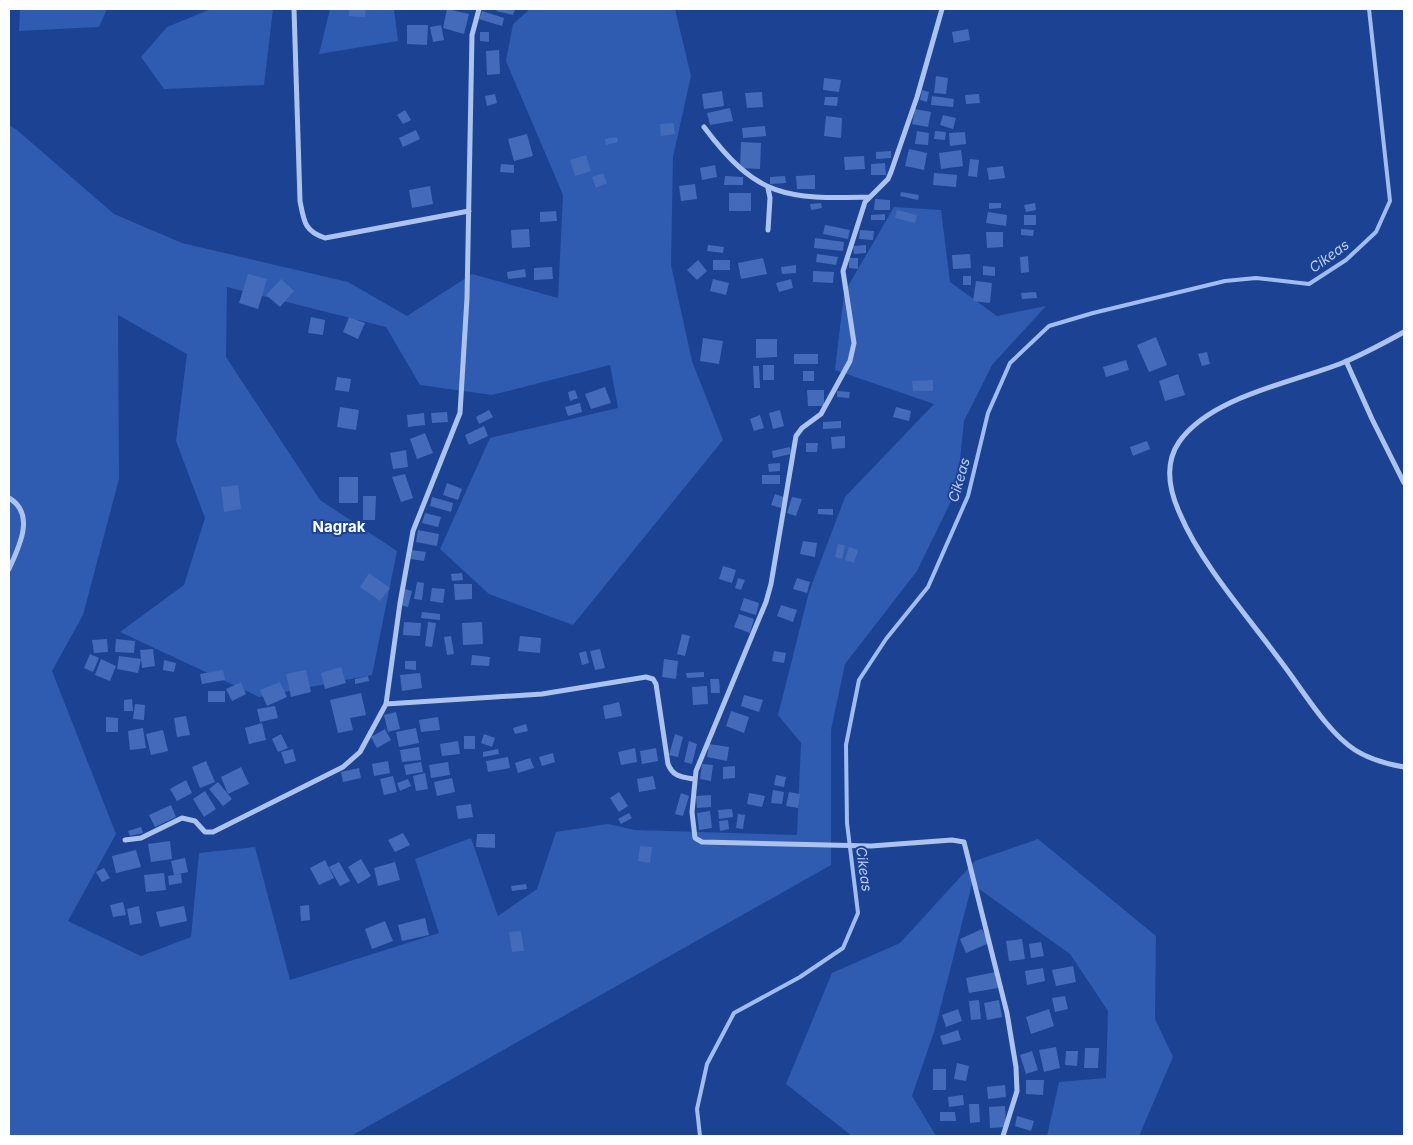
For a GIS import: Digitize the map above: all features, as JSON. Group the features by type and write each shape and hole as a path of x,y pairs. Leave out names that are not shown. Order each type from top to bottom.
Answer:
{"street":[{"path":"294,9 300,201 304,221 312,234 325,238 469,211"},
{"path":"125,840 141,838 182,818 195,820 205,832 213,832 344,767 360,752 386,704 400,603 413,531 460,412 465,365 472,35 479,9"},
{"path":"942,9 917,97 891,172 888,178 865,202 856,226 843,271 853,330 853,352 821,414 800,430 796,436 771,584 745,656 699,759 694,779 693,830 698,841 712,843 871,846 960,840 966,846 979,908 994,956 1007,1013 1016,1067 1017,1091 1003,1136"},
{"path":"704,127 721,150 741,170 768,188 788,195 870,197"},
{"path":"768,188 770,198 768,230"},
{"path":"1404,332 1346,361 1261,390 1209,416 1187,431 1169,460 1169,474 1179,512 1194,541 1241,608 1334,731 1354,749 1373,759 1404,767"},
{"path":"1346,361 1404,483"},
{"path":"9,498 20,507 23,520 21,543 9,569"},
{"path":"386,704 542,694 646,677 653,679 656,684 668,764 671,772 678,776 694,779"}],"shaded area":[{"path":"20,9 107,9 99,27 19,31"},
{"path":"211,9 273,9 264,85 164,89 141,57 167,27"},
{"path":"330,9 394,9 398,41 319,54"},
{"path":"530,9 675,9 691,76 673,157 671,265 692,361 723,440 573,625 489,594 440,549 490,438 618,408 610,365 492,395 420,385 386,327 227,287 226,357 320,500 397,551 372,675 259,697 120,632 184,585 205,518 176,441 187,354 118,315 119,479 83,615 52,671 116,834 68,921 141,956 191,937 199,853 255,847 290,980 439,933 415,859 471,838 498,916 537,889 556,832 608,824 635,830 797,835 801,743 778,715 809,592 845,497 934,404 835,370 844,293 894,207 941,210 950,282 997,316 1046,306 992,365 964,421 957,489 917,571 845,664 831,730 831,865 351,1136 9,1136 9,125 114,214 182,243 348,282 407,316 472,274 558,298 563,195 506,61 513,24"},
{"path":"1038,839 1156,936 1155,1019 1173,1057 1139,1136 1047,1136 1059,1082 1106,1078 1108,1011 1070,954 972,884 935,1029 912,1096 936,1136 852,1136 786,1084 832,973 900,943 975,861"}],"building":[{"path":"349,9 366,9 365,17 349,16"},
{"path":"447,9 469,14 464,34 443,28"},
{"path":"497,9 515,9 513,15 496,11"},
{"path":"482,11 504,18 502,26 479,19"},
{"path":"407,25 428,25 427,45 407,44"},
{"path":"441,25 444,40 433,42 430,27"},
{"path":"968,29 970,40 954,43 952,32"},
{"path":"480,32 489,32 489,42 480,41"},
{"path":"499,50 500,74 487,75 486,51"},
{"path":"936,76 948,78 946,94 934,93"},
{"path":"824,78 841,80 839,92 823,90"},
{"path":"922,90 929,92 927,102 920,100"},
{"path":"722,91 724,106 704,109 702,94"},
{"path":"762,92 763,107 747,108 745,93"},
{"path":"495,94 497,103 487,106 485,96"},
{"path":"979,94 980,103 966,104 965,95"},
{"path":"932,96 954,99 953,107 931,105"},
{"path":"825,97 838,97 837,106 824,105"},
{"path":"730,108 733,121 710,125 707,113"},
{"path":"915,109 931,112 928,127 912,124"},
{"path":"405,110 411,120 403,124 397,115"},
{"path":"943,115 956,118 953,129 940,125"},
{"path":"826,116 842,118 841,138 824,136"},
{"path":"674,123 675,134 661,136 660,124"},
{"path":"765,126 766,136 743,138 742,128"},
{"path":"416,130 420,139 403,147 399,138"},
{"path":"917,131 929,133 928,145 915,144"},
{"path":"935,131 946,132 945,140 934,139"},
{"path":"965,132 966,144 950,146 949,133"},
{"path":"527,134 533,156 514,161 508,139"},
{"path":"617,137 618,142 606,145 605,139"},
{"path":"741,142 761,143 760,169 740,168"},
{"path":"909,149 927,153 924,170 905,166"},
{"path":"961,150 963,166 941,169 939,153"},
{"path":"891,151 891,158 876,159 876,152"},
{"path":"586,155 591,171 575,176 570,160"},
{"path":"864,156 865,169 845,170 844,157"},
{"path":"970,159 979,160 977,177 968,176"},
{"path":"885,163 886,175 871,175 871,164"},
{"path":"501,164 514,165 514,173 500,172"},
{"path":"715,165 717,177 702,180 700,168"},
{"path":"1003,166 1005,178 989,180 987,168"},
{"path":"603,173 607,183 596,188 592,177"},
{"path":"934,173 957,175 956,187 933,185"},
{"path":"815,175 815,189 797,189 796,176"},
{"path":"725,176 743,177 743,185 724,185"},
{"path":"785,176 786,183 770,184 770,177"},
{"path":"695,184 697,199 681,201 679,186"},
{"path":"430,186 433,204 412,208 409,190"},
{"path":"901,192 919,195 918,200 900,196"},
{"path":"729,193 751,193 751,211 729,211"},
{"path":"875,199 890,200 890,210 874,210"},
{"path":"821,203 822,208 811,210 810,204"},
{"path":"989,203 1001,203 1001,208 989,209"},
{"path":"1035,203 1036,210 1026,212 1024,205"},
{"path":"897,210 917,215 915,223 895,218"},
{"path":"556,211 557,221 540,222 540,212"},
{"path":"988,212 1007,215 1006,226 986,223"},
{"path":"885,214 885,220 871,220 871,215"},
{"path":"1024,215 1036,215 1036,225 1024,225"},
{"path":"825,225 850,230 848,239 823,234"},
{"path":"529,229 530,247 512,248 511,230"},
{"path":"1021,229 1034,230 1033,236 1021,235"},
{"path":"860,230 874,231 873,240 859,239"},
{"path":"986,232 1003,232 1003,247 987,248"},
{"path":"815,238 844,242 843,251 814,248"},
{"path":"708,245 724,247 723,253 707,251"},
{"path":"866,245 866,253 854,254 853,246"},
{"path":"817,254 838,257 836,265 816,262"},
{"path":"970,254 971,268 953,269 952,255"},
{"path":"1028,256 1029,272 1021,273 1020,257"},
{"path":"763,258 767,274 741,279 738,263"},
{"path":"849,258 858,258 858,269 849,268"},
{"path":"698,260 707,271 697,280 687,270"},
{"path":"713,260 730,260 730,270 713,270"},
{"path":"796,265 796,273 782,274 781,267"},
{"path":"983,266 995,267 995,276 983,275"},
{"path":"552,267 553,279 534,280 534,268"},
{"path":"525,269 526,277 508,279 507,272"},
{"path":"813,271 834,272 833,283 813,282"},
{"path":"248,274 267,279 258,309 239,303"},
{"path":"963,276 971,276 971,285 963,285"},
{"path":"281,279 294,291 280,307 266,295"},
{"path":"713,279 729,283 726,295 710,291"},
{"path":"791,279 793,288 779,292 776,283"},
{"path":"976,281 992,283 990,303 973,301"},
{"path":"1036,292 1037,298 1022,299 1021,293"},
{"path":"311,317 325,320 323,335 308,333"},
{"path":"349,317 365,323 358,339 343,332"},
{"path":"1156,337 1167,365 1149,372 1137,345"},
{"path":"703,338 723,341 719,364 700,361"},
{"path":"756,339 777,339 777,357 756,358"},
{"path":"1207,352 1210,364 1202,366 1198,354"},
{"path":"794,354 818,354 818,364 794,364"},
{"path":"1126,360 1129,370 1106,377 1103,367"},
{"path":"763,365 774,365 774,380 763,380"},
{"path":"753,366 759,366 760,388 754,388"},
{"path":"803,371 814,371 814,381 803,381"},
{"path":"1178,374 1185,395 1165,401 1159,381"},
{"path":"337,377 351,379 349,392 335,390"},
{"path":"933,380 933,391 913,391 912,381"},
{"path":"605,387 611,403 591,409 585,394"},
{"path":"575,390 578,398 570,401 568,392"},
{"path":"807,390 824,390 824,406 808,406"},
{"path":"837,391 850,392 849,398 837,397"},
{"path":"580,403 582,412 568,416 565,407"},
{"path":"340,407 359,410 356,430 337,427"},
{"path":"896,407 911,411 909,421 893,417"},
{"path":"489,410 493,417 479,424 476,417"},
{"path":"780,410 784,426 773,429 769,413"},
{"path":"447,412 448,422 432,423 431,413"},
{"path":"424,413 425,425 408,427 407,415"},
{"path":"760,415 764,428 754,431 750,419"},
{"path":"841,421 841,428 823,429 823,422"},
{"path":"484,426 488,436 469,445 465,435"},
{"path":"425,433 433,453 417,459 410,439"},
{"path":"845,436 845,448 832,449 831,437"},
{"path":"1147,441 1150,449 1133,456 1130,447"},
{"path":"806,443 818,443 817,452 806,452"},
{"path":"790,447 791,454 773,458 772,451"},
{"path":"406,450 408,467 393,469 390,453"},
{"path":"780,463 780,471 769,472 768,464"},
{"path":"405,474 413,498 401,502 392,477"},
{"path":"762,475 780,475 780,484 762,484"},
{"path":"339,477 358,477 358,503 339,503"},
{"path":"447,483 462,489 458,500 443,495"},
{"path":"238,485 241,509 224,512 221,487"},
{"path":"775,494 784,497 781,508 771,505"},
{"path":"363,496 376,496 375,520 363,520"},
{"path":"432,497 453,503 451,512 430,506"},
{"path":"792,497 802,499 796,516 787,513"},
{"path":"818,509 833,509 833,515 818,514"},
{"path":"425,513 441,517 438,527 422,523"},
{"path":"418,530 439,534 437,546 416,542"},
{"path":"803,541 817,543 815,557 800,554"},
{"path":"838,544 845,545 842,559 835,557"},
{"path":"849,547 858,550 854,563 845,560"},
{"path":"412,550 426,552 424,561 411,559"},
{"path":"723,566 736,570 732,583 719,579"},
{"path":"369,573 390,588 380,601 360,587"},
{"path":"462,573 463,580 452,581 451,574"},
{"path":"738,578 745,580 741,590 735,588"},
{"path":"797,578 810,582 807,593 793,589"},
{"path":"417,582 424,583 422,600 414,599"},
{"path":"454,584 472,584 472,599 455,600"},
{"path":"432,588 445,589 443,603 430,601"},
{"path":"405,589 412,591 408,607 400,605"},
{"path":"744,598 759,603 756,615 740,610"},
{"path":"781,605 797,610 793,622 777,616"},
{"path":"422,612 440,614 440,620 421,618"},
{"path":"739,614 754,619 750,633 734,627"},
{"path":"404,622 421,623 420,636 403,635"},
{"path":"428,622 436,623 432,647 425,646"},
{"path":"482,622 483,644 463,645 462,623"},
{"path":"682,634 690,636 685,656 677,654"},
{"path":"451,636 454,654 447,655 444,637"},
{"path":"520,636 541,638 540,653 518,651"},
{"path":"107,639 108,652 94,653 92,640"},
{"path":"116,639 135,641 134,653 115,652"},
{"path":"153,649 155,666 142,668 140,650"},
{"path":"600,649 605,668 595,670 590,651"},
{"path":"586,651 589,663 582,665 579,653"},
{"path":"774,651 786,653 784,663 772,661"},
{"path":"90,654 99,658 93,672 84,668"},
{"path":"472,655 490,657 489,666 471,665"},
{"path":"119,656 141,659 138,673 117,669"},
{"path":"101,659 116,666 110,681 95,675"},
{"path":"664,659 678,661 676,679 662,677"},
{"path":"164,660 176,663 174,672 163,670"},
{"path":"405,661 416,661 416,670 405,669"},
{"path":"341,667 346,683 325,689 321,673"},
{"path":"223,670 225,680 202,684 200,674"},
{"path":"306,670 311,692 291,697 286,674"},
{"path":"704,672 704,677 687,678 686,673"},
{"path":"420,673 422,688 402,691 400,675"},
{"path":"368,676 369,681 355,684 355,679"},
{"path":"710,679 719,679 720,693 711,693"},
{"path":"241,682 246,694 232,701 226,689"},
{"path":"280,682 287,697 267,706 260,690"},
{"path":"707,686 708,704 693,705 692,687"},
{"path":"208,691 225,691 225,702 208,702"},
{"path":"361,693 366,715 350,718 353,730 338,733 330,700"},
{"path":"744,695 763,700 759,712 741,706"},
{"path":"132,699 133,711 124,711 124,700"},
{"path":"619,702 622,716 605,719 603,706"},
{"path":"135,704 145,705 144,720 133,719"},
{"path":"275,706 278,718 260,722 257,709"},
{"path":"731,711 749,717 744,733 726,726"},
{"path":"396,712 400,729 388,732 384,715"},
{"path":"186,716 190,735 177,737 174,718"},
{"path":"106,717 118,718 118,732 106,732"},
{"path":"438,717 440,730 421,732 419,720"},
{"path":"262,723 266,740 249,744 245,728"},
{"path":"526,724 528,731 515,734 513,728"},
{"path":"143,728 146,748 130,750 128,731"},
{"path":"416,728 419,743 399,747 396,732"},
{"path":"385,729 391,740 377,748 371,737"},
{"path":"163,730 168,751 151,755 146,734"},
{"path":"281,734 288,748 278,752 272,739"},
{"path":"484,734 495,738 492,747 481,743"},
{"path":"675,734 683,737 678,757 669,755"},
{"path":"464,736 475,736 475,749 464,749"},
{"path":"458,741 460,754 442,756 440,744"},
{"path":"689,741 697,744 692,764 684,762"},
{"path":"709,744 729,747 727,761 707,757"},
{"path":"419,747 421,760 402,762 400,750"},
{"path":"635,748 637,762 621,765 618,752"},
{"path":"656,748 658,761 642,764 640,751"},
{"path":"293,749 296,761 285,764 281,752"},
{"path":"498,749 499,754 483,757 483,752"},
{"path":"553,753 555,762 542,766 539,757"},
{"path":"508,757 510,768 488,772 486,761"},
{"path":"530,758 534,768 518,773 515,763"},
{"path":"206,761 215,782 200,788 192,767"},
{"path":"388,761 390,773 374,776 372,764"},
{"path":"421,762 423,772 406,775 404,765"},
{"path":"448,762 450,775 431,778 429,765"},
{"path":"702,764 713,765 711,781 700,779"},
{"path":"735,766 735,778 723,779 723,767"},
{"path":"241,767 249,784 228,794 221,777"},
{"path":"359,768 361,778 343,782 341,772"},
{"path":"425,773 428,789 416,791 413,776"},
{"path":"776,775 786,777 784,787 774,785"},
{"path":"393,776 397,792 384,795 380,779"},
{"path":"653,776 656,789 639,792 637,779"},
{"path":"452,778 455,792 437,796 434,782"},
{"path":"408,779 411,786 400,791 397,783"},
{"path":"186,780 192,793 177,801 170,789"},
{"path":"218,782 232,799 223,806 209,789"},
{"path":"773,790 784,792 782,804 771,803"},
{"path":"205,791 216,809 204,817 193,799"},
{"path":"619,792 628,806 619,812 610,798"},
{"path":"789,792 800,794 798,808 786,806"},
{"path":"681,793 689,796 683,816 675,814"},
{"path":"749,793 765,796 762,807 747,804"},
{"path":"711,795 711,807 697,808 696,796"},
{"path":"471,804 473,817 458,819 456,806"},
{"path":"171,805 176,817 155,827 149,815"},
{"path":"732,809 733,817 719,819 718,810"},
{"path":"710,811 712,828 699,830 697,813"},
{"path":"629,813 632,818 621,824 618,819"},
{"path":"738,814 745,815 743,829 736,828"},
{"path":"728,820 729,829 720,831 719,821"},
{"path":"141,827 143,833 130,836 128,831"},
{"path":"403,833 410,845 395,852 388,840"},
{"path":"477,834 495,834 495,848 476,847"},
{"path":"170,841 172,859 151,862 148,844"},
{"path":"640,846 652,847 650,863 638,861"},
{"path":"136,850 141,867 116,873 112,856"},
{"path":"185,858 188,872 174,875 171,861"},
{"path":"361,859 371,876 358,884 348,867"},
{"path":"325,860 334,878 319,885 310,868"},
{"path":"339,862 350,881 340,886 329,867"},
{"path":"395,862 400,880 378,886 374,868"},
{"path":"104,868 110,878 102,882 96,872"},
{"path":"164,873 166,890 146,892 144,875"},
{"path":"181,874 182,883 169,885 168,876"},
{"path":"526,884 527,889 512,891 511,886"},
{"path":"123,902 126,915 113,917 110,905"},
{"path":"309,905 310,920 301,921 300,906"},
{"path":"139,906 142,923 130,925 127,909"},
{"path":"184,906 187,921 160,927 156,912"},
{"path":"425,918 429,935 402,941 398,925"},
{"path":"385,921 393,941 372,949 365,929"},
{"path":"982,929 989,943 966,953 960,939"},
{"path":"521,931 524,951 512,952 509,932"},
{"path":"1022,939 1025,959 1009,961 1006,941"},
{"path":"1041,942 1044,956 1031,958 1029,944"},
{"path":"1073,966 1076,982 1056,986 1052,970"},
{"path":"1043,968 1045,981 1027,985 1025,971"},
{"path":"995,972 998,988 969,993 966,978"},
{"path":"1065,996 1068,1009 1055,1012 1052,998"},
{"path":"979,1000 981,1019 971,1020 969,1001"},
{"path":"999,1000 1002,1017 987,1020 984,1003"},
{"path":"958,1009 962,1021 946,1027 942,1015"},
{"path":"1049,1009 1054,1026 1031,1034 1026,1017"},
{"path":"958,1030 961,1040 943,1045 940,1036"},
{"path":"1056,1047 1060,1068 1044,1072 1039,1050"},
{"path":"1085,1048 1099,1048 1098,1068 1084,1068"},
{"path":"1032,1051 1038,1070 1026,1074 1020,1055"},
{"path":"1066,1051 1078,1051 1077,1066 1065,1065"},
{"path":"957,1063 969,1066 966,1081 954,1079"},
{"path":"933,1069 946,1069 946,1090 933,1090"},
{"path":"1026,1080 1044,1080 1043,1095 1026,1094"},
{"path":"1005,1085 1006,1097 988,1099 987,1087"},
{"path":"963,1095 964,1105 949,1107 948,1097"},
{"path":"969,1104 979,1104 980,1122 970,1123"},
{"path":"1005,1106 1006,1127 990,1128 989,1107"},
{"path":"940,1112 955,1112 956,1121 940,1121"},
{"path":"1017,1116 1034,1121 1031,1131 1015,1126"}],"waterway":[{"name":"Cikeas","path":"700,1136 697,1109 707,1064 734,1013 800,977 843,948 858,913 847,823 846,745 859,680 886,639 928,587 968,496 988,413 1010,363 1049,326 1093,313 1225,281 1256,278 1309,284 1346,260 1376,232 1390,201 1369,9"}],"district":[{"name":"Nagrak","path":"339,527"}]}
